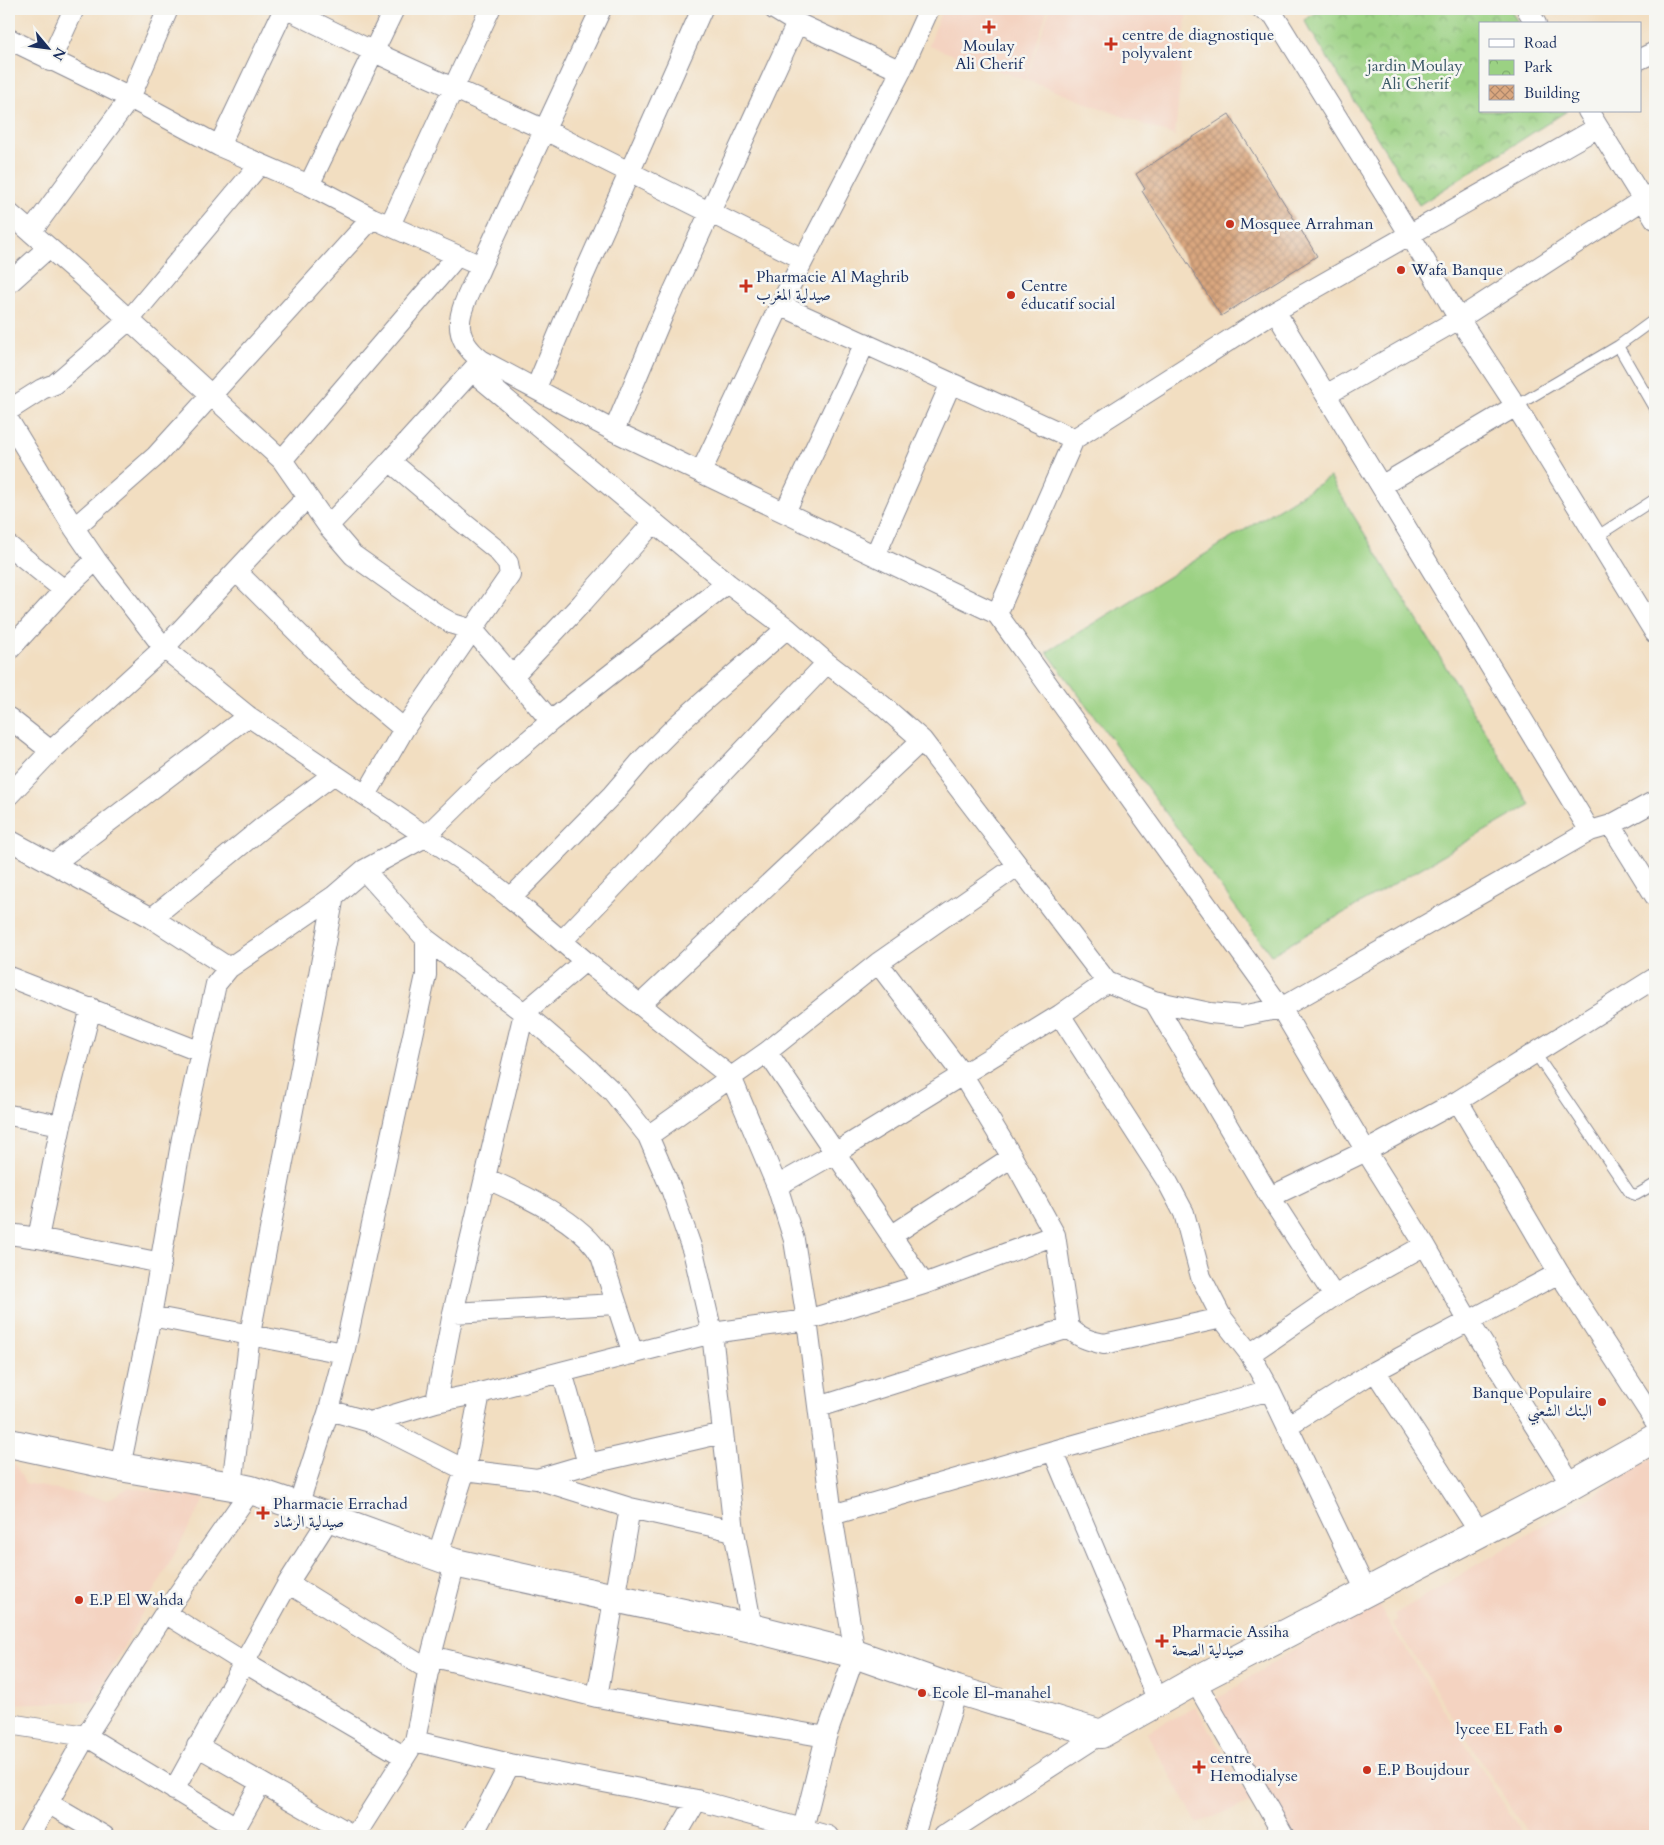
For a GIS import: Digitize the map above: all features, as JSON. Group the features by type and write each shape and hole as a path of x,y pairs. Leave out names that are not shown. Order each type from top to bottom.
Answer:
{"main road":[{"path":"9,1443 120,1467 241,1488 330,1517 446,1560 614,1599 752,1628 854,1654 956,1690 1101,1734 1158,1701 1572,1484 1655,1438"}],"street":[{"path":"50,61 74,9"},
{"path":"31,232 130,98 168,9"},
{"path":"219,146 286,9 374,52 545,130 803,259"},
{"path":"309,185 394,9"},
{"path":"74,528 156,456 211,396 381,221 453,87 490,9"},
{"path":"601,9 481,266 458,320 460,333 464,341 477,365 654,522 727,583 787,628 827,663 884,706 922,740 1107,982 1154,1001 1210,1013 1242,1016 1281,1008 1590,831 1611,825 1655,801"},
{"path":"536,388 574,297 702,9"},
{"path":"774,9 797,23 901,71"},
{"path":"701,472 780,305 901,71 929,9"},
{"path":"1527,9 1535,22"},
{"path":"1273,11 1459,319 1516,406 1655,633"},
{"path":"614,432 664,312 797,23"},
{"path":"9,39 50,61 130,98 219,146 309,185 381,221 481,266"},
{"path":"1642,58 1655,52"},
{"path":"997,614 1074,439 1275,311 1410,235 1592,119 1649,196 1655,218"},
{"path":"9,410 42,389 55,384 129,320 260,164"},
{"path":"1326,395 1459,319 1649,196"},
{"path":"9,213 282,460 307,498 352,555 439,616 453,624 472,630 551,721"},
{"path":"9,283 48,248"},
{"path":"282,460 457,256"},
{"path":"780,305 1074,439"},
{"path":"1275,311 1590,831"},
{"path":"785,512 865,344"},
{"path":"477,365 536,388 614,432 997,614 1281,1008 1468,1320 1572,1484"},
{"path":"328,526 477,365"},
{"path":"875,556 951,383"},
{"path":"1381,486 1516,406"},
{"path":"9,421 74,528 96,560 164,648 248,716 470,866 585,961 731,1077 777,1186 794,1240 807,1320 832,1515 854,1654 826,1737 803,1829"},
{"path":"366,795 404,729 510,575 508,563 498,550 390,461"},
{"path":"9,796 51,751 164,648 307,498"},
{"path":"513,676 582,603 654,522"},
{"path":"9,546 64,590"},
{"path":"9,650 64,590 96,560"},
{"path":"236,571 343,678 404,729"},
{"path":"120,1467 152,1316 182,1138 216,984 229,968 334,896 364,870 426,836 485,778 551,721 727,583"},
{"path":"511,898 612,795 642,760 679,723 787,628"},
{"path":"562,941 827,663"},
{"path":"53,864 248,716"},
{"path":"9,718 51,751"},
{"path":"641,1004 922,740"},
{"path":"152,918 263,827 334,774"},
{"path":"1611,825 1655,896"},
{"path":"9,840 152,918 229,968"},
{"path":"648,1136 767,1052 878,963 1017,866"},
{"path":"364,870 426,939 524,1013 614,1092 648,1136 671,1190 694,1255 712,1333 734,1532 752,1628"},
{"path":"29,1836 86,1736 241,1488 250,1334 334,896"},
{"path":"298,1506 344,1353 426,975 426,939"},
{"path":"436,1402 453,1313 524,1013 585,961"},
{"path":"878,963 962,1074 1012,1157 1055,1235 1069,1328 1077,1336 1104,1344 1222,1318"},
{"path":"9,976 201,1052"},
{"path":"1270,1197 1366,1151 1458,1101 1655,978"},
{"path":"777,1186 835,1154 1060,1015 1107,982"},
{"path":"1154,1001 1270,1197 1334,1296"},
{"path":"38,1238 61,1126 91,1008"},
{"path":"1060,1015 1167,1181 1180,1205 1184,1213 1201,1277 1222,1318 1250,1354 1270,1390 1366,1591"},
{"path":"767,1052 924,1284"},
{"path":"1458,1101 1559,1273 1655,1421"},
{"path":"9,1115 61,1126"},
{"path":"891,1236 1012,1157"},
{"path":"485,1178 523,1195 545,1208 596,1247 633,1354"},
{"path":"9,1234 38,1238 161,1263"},
{"path":"370,1422 436,1402 480,1393 712,1333 807,1320 924,1284 1055,1235"},
{"path":"1250,1354 1334,1296 1425,1246"},
{"path":"1287,1426 1375,1371 1559,1273"},
{"path":"453,1313 616,1304"},
{"path":"152,1316 344,1353"},
{"path":"819,1407 1069,1328"},
{"path":"1375,1371 1480,1532"},
{"path":"562,1372 588,1464"},
{"path":"832,1515 1053,1450 1270,1390"},
{"path":"197,1746 355,1836 410,1749 430,1663 446,1560 480,1393"},
{"path":"328,1410 370,1422 465,1470 537,1479 630,1508 734,1532"},
{"path":"537,1479 588,1464 723,1433"},
{"path":"1053,1450 1158,1701"},
{"path":"597,1697 630,1508"},
{"path":"174,1790 288,1583 330,1517"},
{"path":"288,1583 430,1663 597,1697 826,1737"},
{"path":"164,1613 245,1663 410,1749 510,1764 697,1800 828,1836"},
{"path":"1196,1681 1284,1836"},
{"path":"914,1836 956,1690"},
{"path":"9,1724 86,1736 174,1790 233,1832 261,1783"},
{"path":"943,1836 1101,1734"},
{"path":"472,1836 510,1764"},
{"path":"676,1836 697,1800"},
{"path":"48,1803 104,1836"}],"lane":[{"path":"1516,406 1618,346 1655,319"},
{"path":"1618,346 1655,410"},
{"path":"1596,537 1655,499"},
{"path":"1535,1053 1630,1193 1636,1195 1655,1184"}],"shaded area":[{"name":"Moulay Ali Cherif","path":"942,9 1048,9 1025,80 929,46"},
{"name":"centre de diagnostique polyvalent","path":"1050,9 1187,9 1175,136 1026,80"},
{"name":"lycee EL Fath","path":"1655,1456 1655,1836 1529,1836 1393,1623 1398,1620 1395,1614 1599,1492"},
{"name":"E.P El Wahda","path":"9,1463 15,1464 25,1483 108,1500 129,1487 170,1494 172,1484 210,1489 94,1701 9,1704"},
{"name":"E.P Boujdour","path":"1374,1599 1524,1836 1293,1836 1210,1703"},
{"name":"centre Hemodialyse","path":"1196,1707 1252,1802 1197,1823 1146,1732"}],"green space":[{"name":"jardin Moulay Ali Cherif","path":"1323,9 1510,9 1518,22 1479,22 1479,112 1565,112 1419,205 1304,20"},
{"path":"1330,477 1530,805 1271,955 1047,652"}],"building":[{"name":"Mosquee Arrahman","path":"1229,114 1317,256 1221,316 1142,191 1145,189 1136,174"}],"place":[{"name":"Moulay Ali Cherif","path":"989,27"},
{"name":"centre de diagnostique polyvalent","path":"1111,44"},
{"name":"Mosquee Arrahman","path":"1230,224"},
{"name":"Wafa Banque","path":"1401,270"},
{"name":"Pharmacie Al Maghrib صيدلية المغرب","path":"746,286"},
{"name":"Centre éducatif social","path":"1011,295"},
{"name":"Banque Populaire البنك الشعبي","path":"1602,1402"},
{"name":"Pharmacie Errachad صيدلية الرشاد","path":"263,1513"},
{"name":"E.P El Wahda","path":"79,1600"},
{"name":"Pharmacie Assiha صيدلية الصحة","path":"1162,1641"},
{"name":"Ecole El-manahel","path":"922,1693"},
{"name":"lycee EL Fath","path":"1558,1729"},
{"name":"centre Hemodialyse","path":"1199,1767"},
{"name":"E.P Boujdour","path":"1367,1770"}]}
